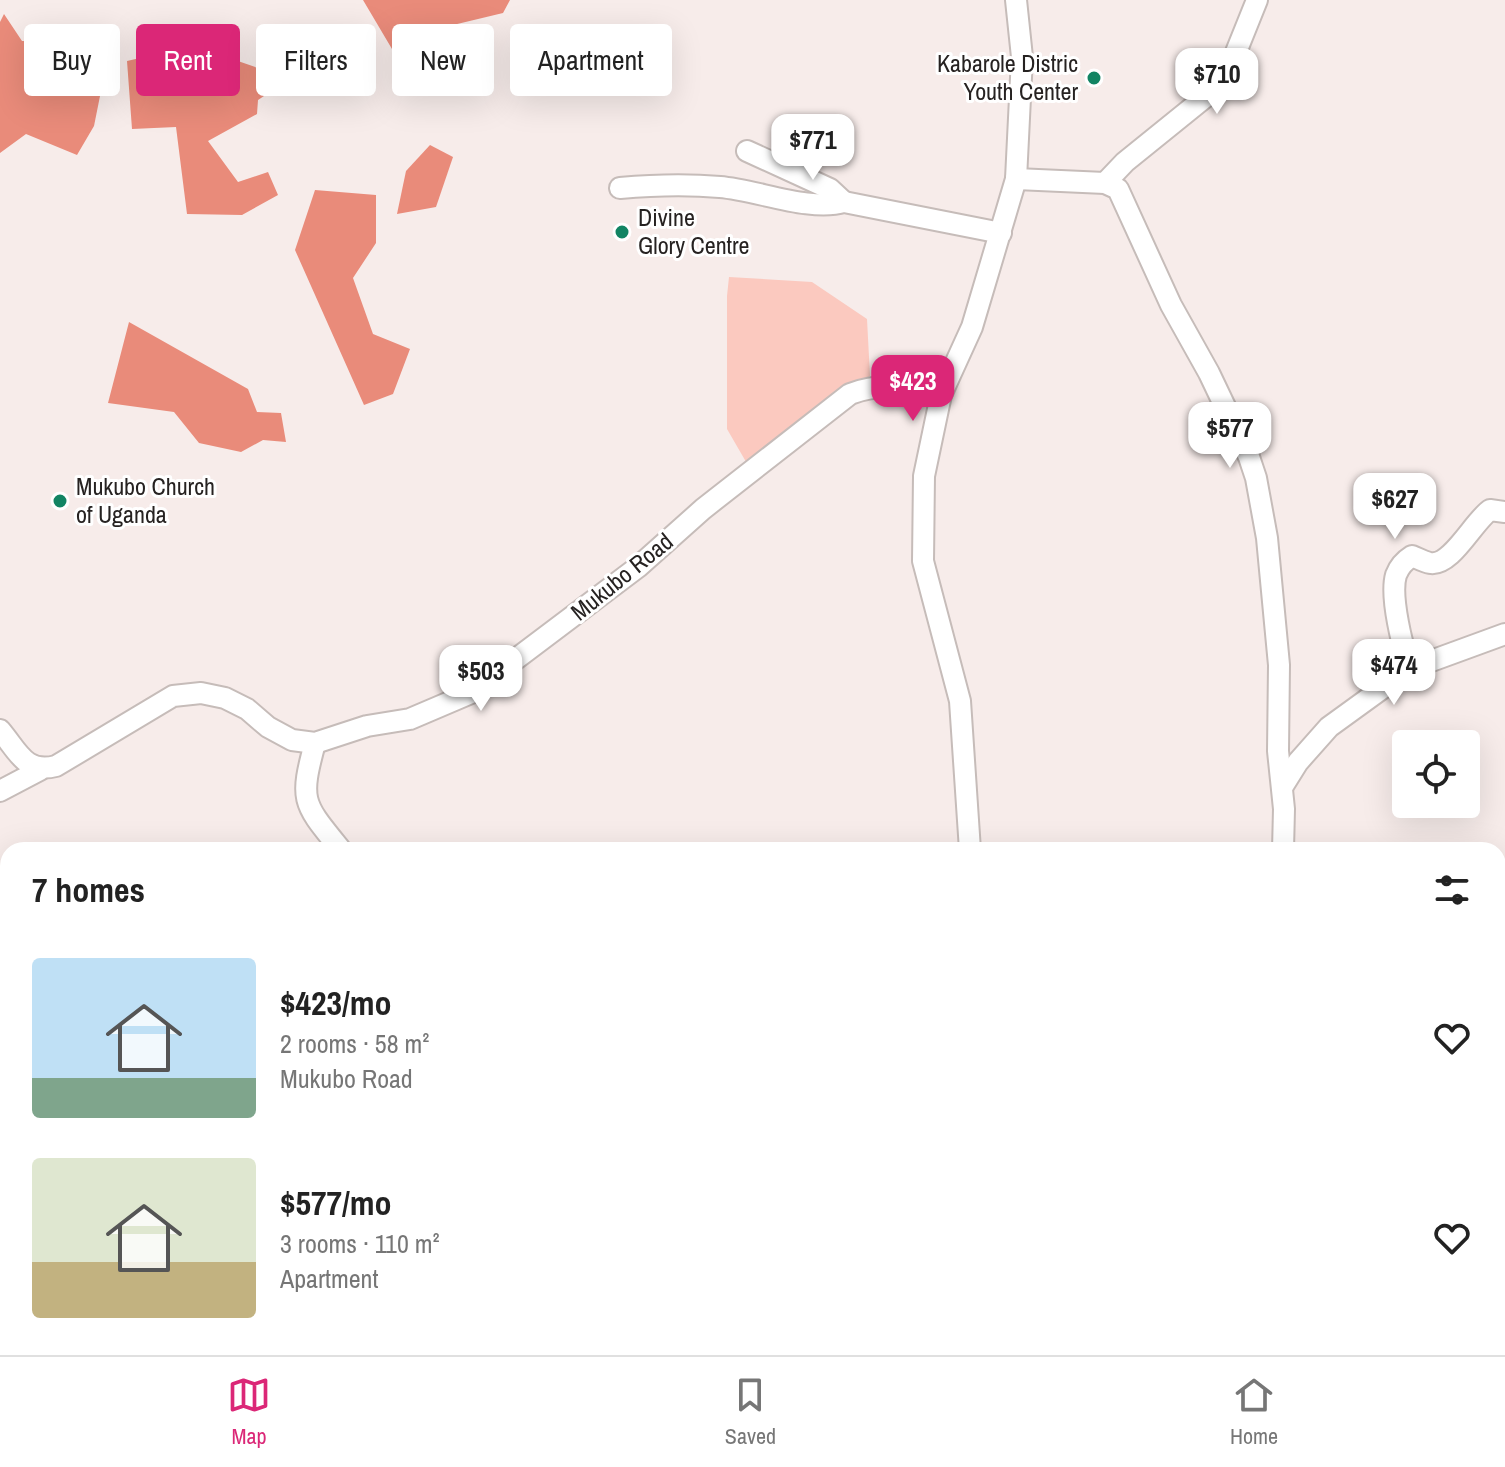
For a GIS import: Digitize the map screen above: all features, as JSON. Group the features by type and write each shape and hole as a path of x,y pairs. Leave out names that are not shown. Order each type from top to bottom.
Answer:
{"street":[{"path":"969,842 960,701 923,561 924,476 941,395 972,327 1016,179 1022,57 1016,0"},
{"path":"1105,183 1125,162 1224,82 1257,0"},
{"path":"747,151 830,189 844,202"},
{"path":"1016,179 1105,183 1118,189 1171,305 1209,373 1249,457 1267,538 1277,640 1283,842"},
{"path":"620,188 651,185 719,187 822,206 844,202 1001,233"},
{"name":"Mukubo Road","path":"315,743 367,726 410,719 471,693 638,567 703,509 850,394 872,386 901,386 941,395"},
{"path":"1412,668 1405,649 1394,589 1401,566 1412,556 1429,563 1440,563 1450,557 1480,517 1490,510 1505,512"},
{"path":"1283,786 1298,762 1329,727 1412,668 1505,634"},
{"path":"0,791 40,770 56,766 173,696 201,693 225,698 247,709 268,727 292,740 315,743 305,779 305,793 316,819 335,842"},
{"path":"0,730 29,765 40,770"}],"shaded area":[{"path":"363,0 510,0 503,13 457,24 392,24 392,49"},
{"path":"4,14 24,41 24,96 100,96 94,126 77,155 26,134 0,153 0,22"},
{"path":"136,59 136,96 240,96 240,62 256,67 256,96 264,96 258,100 257,114 208,141 238,182 268,172 278,195 242,215 187,214 176,127 132,129 127,61"},
{"path":"430,145 453,157 436,207 397,214 406,171"},
{"path":"315,190 376,195 376,243 353,278 373,334 410,349 393,394 364,405 295,250"},
{"path":"729,277 812,282 867,319 870,376 846,390 749,467 727,429"},
{"path":"129,322 248,389 257,412 281,413 286,442 263,440 241,452 199,443 174,412 108,403"}],"place":[{"name":"Kabarole Distric Youth Center","path":"1094,78"},
{"name":"Divine Glory Centre","path":"622,232"},
{"name":"Mukubo Church of Uganda","path":"60,501"}]}
